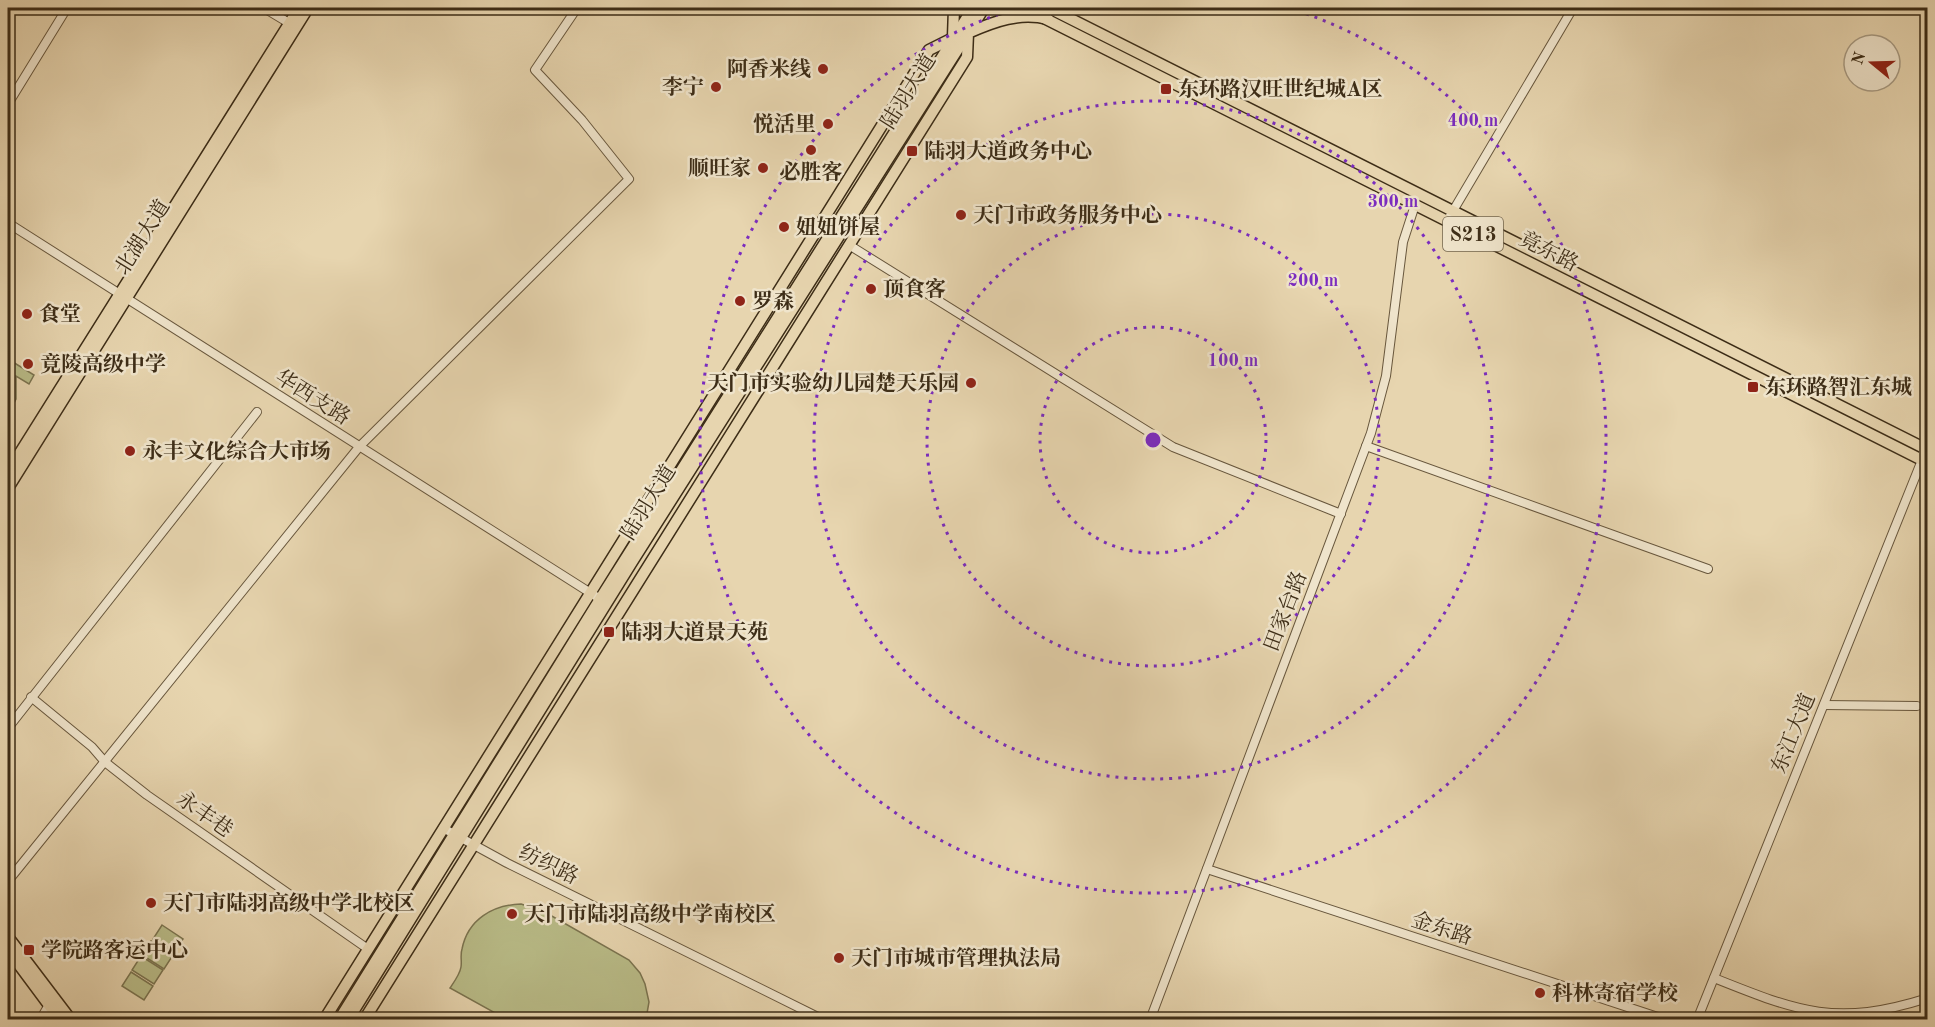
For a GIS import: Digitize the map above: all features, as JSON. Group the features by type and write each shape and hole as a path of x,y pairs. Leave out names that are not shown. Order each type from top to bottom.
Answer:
{"main road":[{"name":"北湖大道","path":"293,25 299,8"},
{"name":"北湖大道","path":"8,472 122,297 293,25 308,8"},
{"path":"324,1020 929,50 953,38 954,8"},
{"name":"陆羽大道","path":"348,1020 600,599 973,8"},
{"name":"陆羽大道","path":"339,1020 984,8"},
{"name":"竟东路","path":"1024,8 1051,11 1453,210 1926,452"},
{"path":"364,1020 967,57 968,33 994,21 1035,16 1051,11"},
{"name":"竟东路","path":"1051,11 1415,205 1926,452"},
{"name":"北湖大道","path":"8,488 122,297"},
{"path":"8,937 51,1002 60,1020"},
{"path":"8,950 51,1002 71,1020"}],"street":[{"path":"8,104 67,8"},
{"path":"264,8 293,25"},
{"path":"8,881 359,447 628,179 582,120 535,70 577,8"},
{"path":"1447,221 1573,8"},
{"name":"田家台路","path":"1150,1020 1341,514 1382,398 1403,242 1415,205"},
{"name":"华西支路","path":"8,223 600,599"},
{"path":"849,245 1173,447 1341,514"},
{"path":"8,728 257,412"},
{"path":"1366,446 1708,569"},
{"name":"东江大道","path":"1697,1020 1926,452"},
{"name":"永丰巷","path":"31,697 92,747 105,762 147,795 368,949"},
{"path":"1824,705 1917,706"},
{"name":"纺织路","path":"443,828 507,863 824,1020"},
{"name":"金东路","path":"1207,869 1667,1020"},
{"path":"1714,978 1792,1010 1831,1018 1872,1016 1928,998"},
{"path":"40,1020 51,1002"}],"green space":[{"path":"8,359 34,375 29,384 16,376 16,399 8,415"},
{"path":"521,904 543,911 629,960 640,973 645,984 649,1002 646,1019 506,1019 450,988 460,970 461,951 470,929 483,916 492,911"},
{"path":"162,925 183,939 174,953 153,939"},
{"path":"151,941 173,955 164,969 142,955"},
{"path":"141,956 163,970 154,984 132,970"},
{"path":"131,972 153,986 144,1000 122,986"}],"place":[{"name":"阿香米线","path":"823,69"},
{"name":"李宁","path":"716,87"},
{"name":"东环路汉旺世纪城A区","path":"1166,89"},
{"name":"悦活里","path":"828,124"},
{"name":"必胜客","path":"811,150"},
{"name":"陆羽大道政务中心","path":"912,151"},
{"name":"顺旺家","path":"763,168"},
{"name":"天门市政务服务中心","path":"961,215"},
{"name":"妞妞饼屋","path":"784,227"},
{"name":"顶食客","path":"871,289"},
{"name":"罗森","path":"740,301"},
{"name":"食堂","path":"27,314"},
{"name":"竟陵高级中学","path":"28,364"},
{"name":"天门市实验幼儿园楚天乐园","path":"971,383"},
{"name":"东环路智汇东城","path":"1753,387"},
{"name":"永丰文化综合大市场","path":"130,451"},
{"name":"陆羽大道景天苑","path":"609,632"},
{"name":"天门市陆羽高级中学北校区","path":"151,903"},
{"name":"天门市陆羽高级中学南校区","path":"512,914"},
{"name":"学院路客运中心","path":"29,950"},
{"name":"天门市城市管理执法局","path":"839,958"},
{"name":"科林寄宿学校","path":"1540,993"}]}
